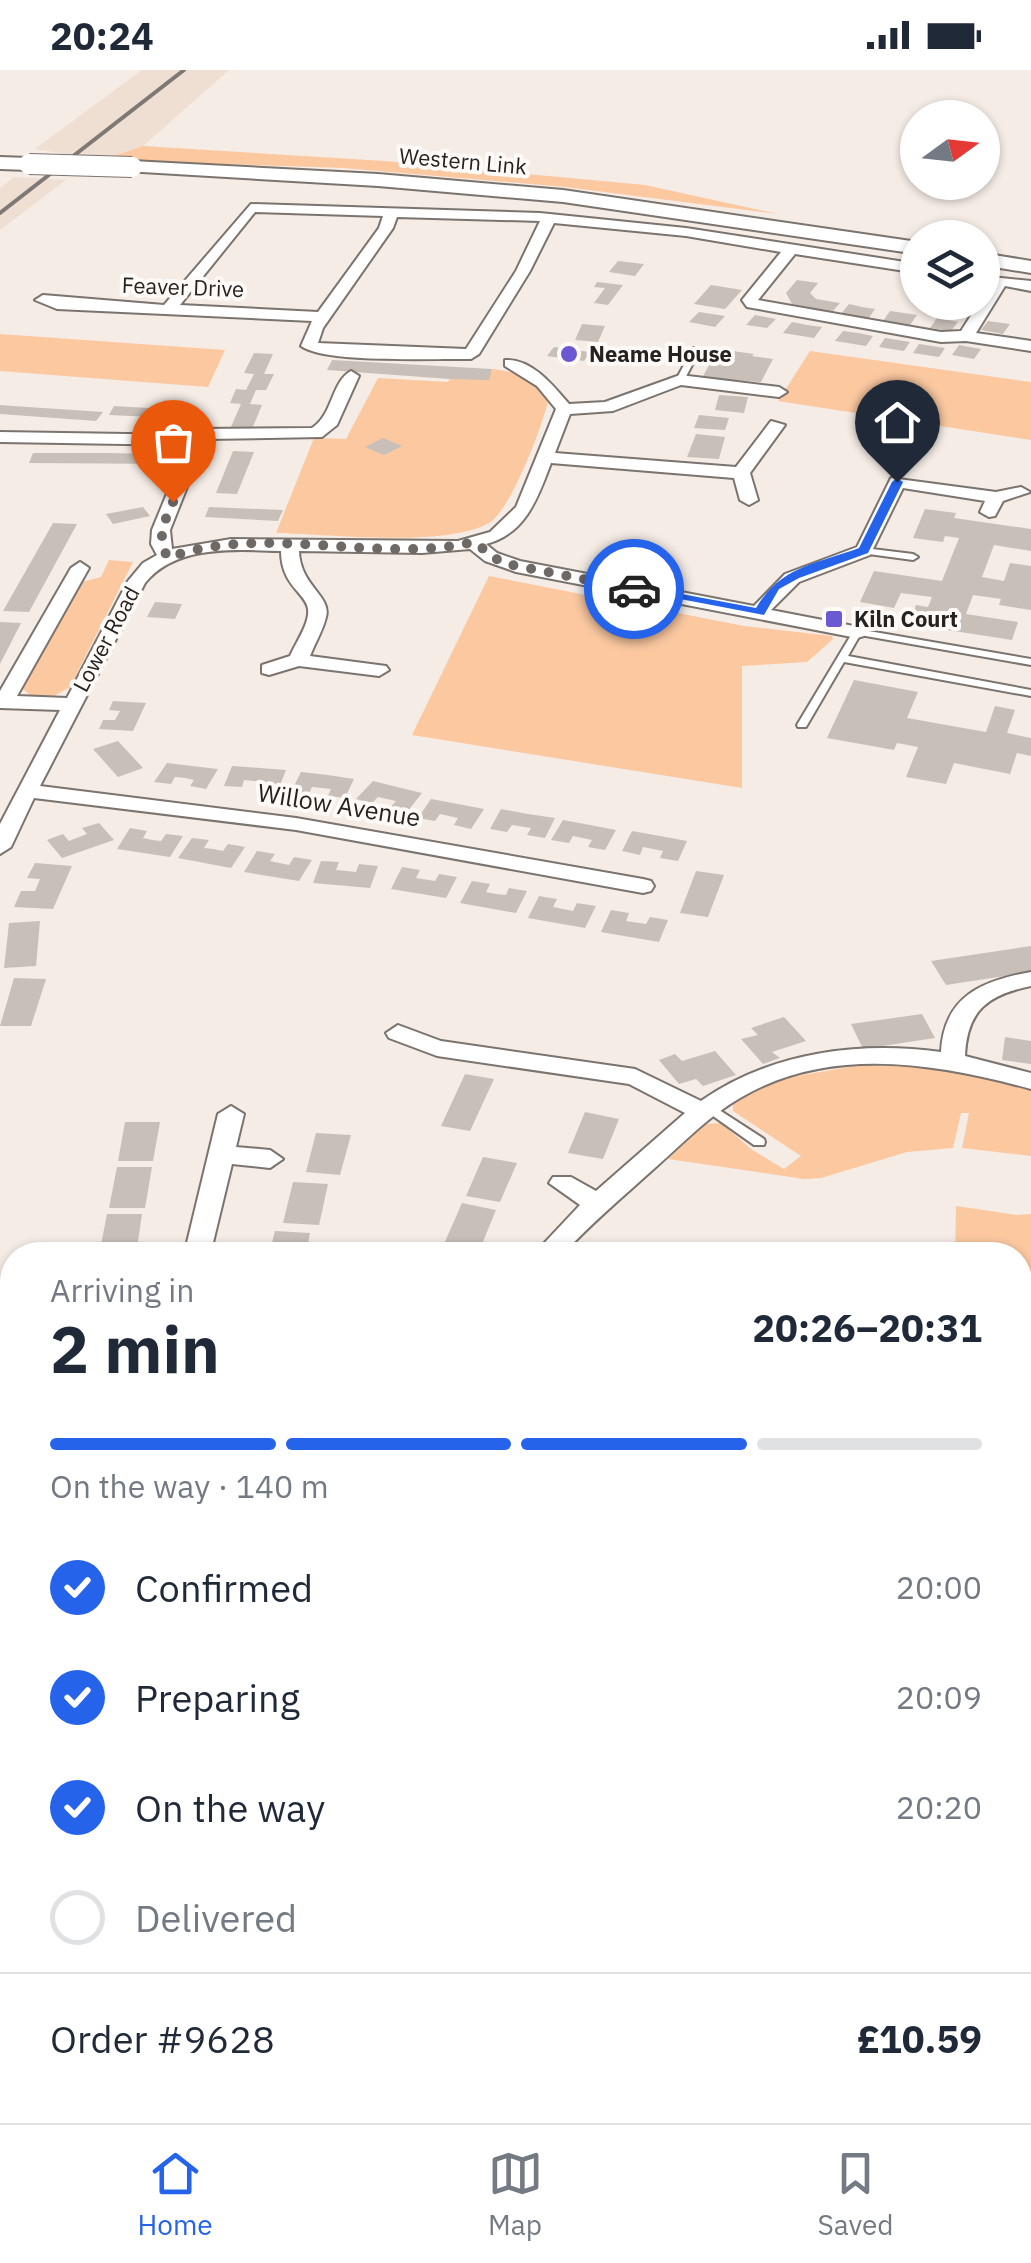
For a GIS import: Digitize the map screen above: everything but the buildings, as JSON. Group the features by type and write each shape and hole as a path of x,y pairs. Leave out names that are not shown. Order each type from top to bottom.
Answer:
{"main road":[{"name":"Western Link","path":"0,164 320,175 506,190 686,211 900,245"},
{"path":"1000,262 1031,266"}],"street":[{"path":"169,309 250,208 550,218 686,232 900,266"},
{"path":"392,210 386,228 322,317 309,346 337,352 471,354 523,271 550,218"},
{"path":"790,250 750,300 752,304 941,337 966,336 1031,346"},
{"path":"1000,281 1031,286"},
{"name":"Feaver Drive","path":"43,300 57,304 322,317"},
{"path":"966,336 976,320"},
{"path":"512,363 543,383 564,409 607,407 680,380 780,392"},
{"path":"196,440 200,434 316,432 329,425 351,376"},
{"name":"Lower Road","path":"0,847 25,790 114,631 137,580 150,567 197,547 231,544 422,548 496,536 524,509 564,409"},
{"path":"740,433 773,431 740,473"},
{"path":"0,437 196,440"},
{"path":"168,558 160,544 161,530 198,445 196,440"},
{"path":"546,457 740,473"},
{"path":"740,473 749,500"},
{"path":"760,613 775,587 785,581 864,551 897,482 992,504 1020,492"},
{"path":"474,542 502,563 857,632"},
{"path":"290,546 289,572 295,584 316,602 318,614 298,660"},
{"path":"71,704 2,702 80,568"},
{"path":"269,669 298,660 380,670"},
{"name":"Willow Avenue","path":"25,790 296,824 642,886"},
{"path":"952,1060 957,1018 966,1002 1008,983 1031,979"},
{"path":"398,1033 428,1056 635,1077 707,1110"},
{"path":"559,1242 597,1204 707,1110 757,1078 792,1068 886,1056 952,1060 1031,1081"},
{"path":"201,1242 231,1114"},
{"path":"222,1155 270,1159"},
{"path":"562,1182 597,1204"}],"lane":[{"path":"680,380 696,350"},
{"path":"864,551 913,557"},
{"path":"802,725 857,632 1031,662"},
{"path":"841,658 1031,693"},
{"path":"707,1110 760,1142"}],"shaded area":[{"path":"142,70 229,70 143,146 102,160 35,149"},
{"path":"143,146 385,161 645,185 778,214 565,187 343,168 102,160"},
{"path":"14,177 66,180 0,230 0,188"},
{"path":"0,334 225,350 208,387 0,371"},
{"path":"810,351 1031,382 1031,440 778,401"},
{"path":"492,369 524,377 548,400 516,486 489,523 469,531 416,537 276,533 314,438 346,439 378,378 448,382 451,377 488,379"},
{"path":"109,560 133,562 70,687 54,696 30,695 23,689 82,582 101,577"},
{"path":"489,576 744,626 833,639 807,662 742,666 742,788 412,735"},
{"path":"861,1065 939,1067 1031,1090 1031,1156 962,1148 969,1113 961,1113 953,1148 907,1152 821,1178 804,1179 668,1159 705,1124 721,1123 751,1149 784,1169 801,1156 733,1111 733,1102 779,1079"},
{"path":"956,1206 1031,1214 1031,1242 955,1242"}],"railway":[{"path":"0,213 184,70"}],"way so far":[{"path":"173,502 161,530 160,544 168,558 197,547 231,544 422,548 474,542 502,563 634,589"}],"place":[{"name":"Neame House","path":"569,354"},
{"name":"Kiln Court","path":"834,619"}],"route":[{"path":"634,589 760,613 775,587 794,575 864,551 897,482"}]}
